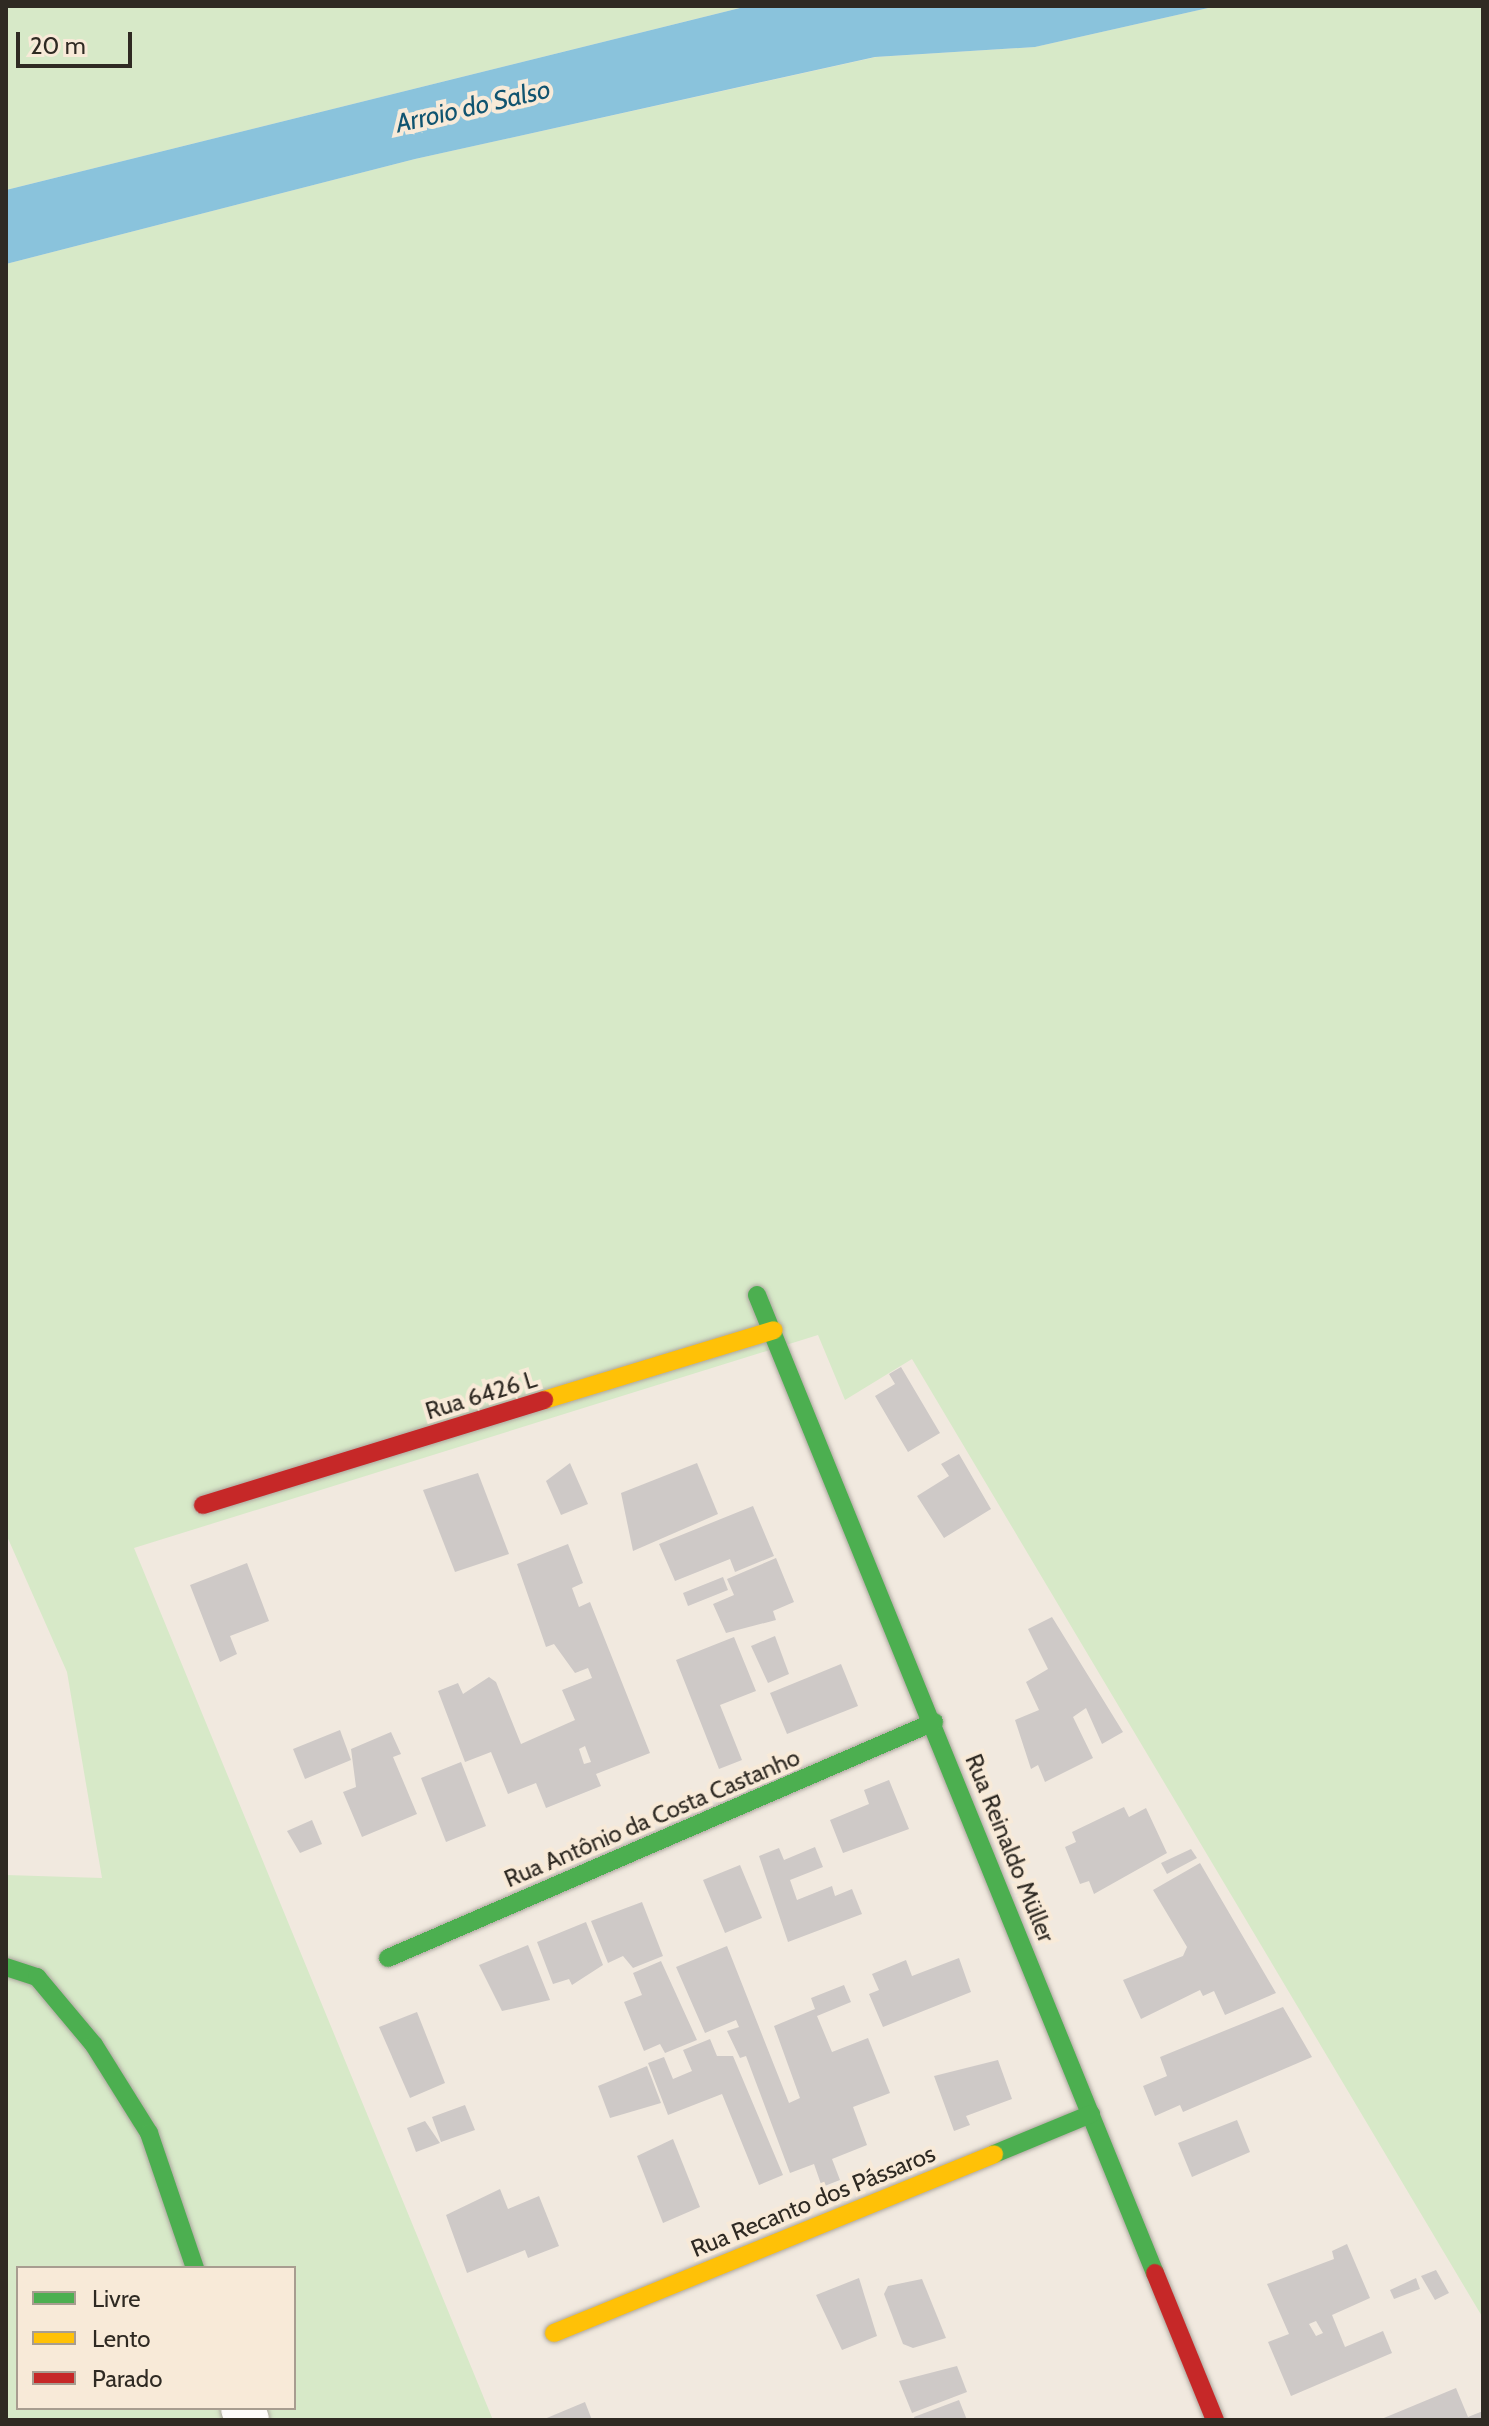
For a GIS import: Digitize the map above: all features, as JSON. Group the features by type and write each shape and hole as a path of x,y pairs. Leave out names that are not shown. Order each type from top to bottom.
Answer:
{"street":[{"name":"Rua Reinaldo Müller","path":"757,1295 934,1722 1215,2420"},
{"name":"Rua 6426 L","path":"203,1505 774,1330"},
{"name":"Rua Antônio da Costa Castanho","path":"388,1958 934,1722"},
{"path":"6,1967 37,1977 102,2057 149,2133 194,2266"},
{"name":"Rua Recanto dos Pássaros","path":"554,2333 1091,2114"}],"green space":[{"path":"6,6 748,6 6,190"},
{"path":"1217,6 1483,6 1483,2318 912,1359 845,1400 818,1335 134,1548 493,2420 6,2420 6,1875 102,1878 67,1672 6,1534 6,264 415,159 876,57 1035,47"}],"water":[{"name":"Arroio do Salso","path":"748,6 1217,6 1035,47 875,57 415,159 6,264 6,190"}],"building":[{"path":"901,1367 940,1433 908,1452 875,1396 895,1384 889,1374"},
{"path":"959,1454 991,1509 944,1538 917,1496 949,1476 941,1464"},
{"path":"570,1463 588,1504 561,1515 546,1481"},
{"path":"697,1463 718,1514 633,1551 621,1493"},
{"path":"478,1473 509,1554 455,1572 423,1490"},
{"path":"753,1506 774,1556 735,1572 730,1559 675,1581 659,1544"},
{"path":"568,1544 583,1583 572,1588 579,1607 590,1602 650,1753 596,1774 601,1786 546,1808 536,1783 508,1794 491,1752 465,1762 438,1691 458,1683 463,1694 489,1677 496,1682 521,1744 575,1720 562,1690 592,1678 588,1668 575,1673 554,1644 546,1647 517,1564","holes":["585,1746 591,1762 584,1764 579,1749"]},
{"path":"776,1558 794,1602 773,1611 776,1620 726,1633 713,1604 734,1595 727,1579"},
{"path":"247,1563 269,1621 230,1636 237,1654 220,1662 190,1585"},
{"path":"723,1577 728,1590 688,1606 683,1593"},
{"path":"1052,1617 1123,1732 1102,1744 1086,1708 1073,1717 1093,1758 1045,1782 1038,1765 1031,1769 1015,1720 1039,1710 1026,1682 1048,1669 1028,1629"},
{"path":"775,1636 789,1674 768,1683 751,1646"},
{"path":"734,1637 756,1691 720,1705 742,1760 719,1769 676,1660"},
{"path":"841,1664 858,1706 787,1734 770,1693"},
{"path":"340,1730 351,1760 305,1779 293,1749"},
{"path":"391,1732 401,1754 393,1757 417,1814 362,1837 343,1792 356,1787 351,1749"},
{"path":"461,1762 486,1826 446,1842 421,1778"},
{"path":"889,1780 909,1829 843,1853 830,1820 869,1804 864,1790"},
{"path":"1124,1807 1129,1817 1146,1808 1167,1853 1094,1894 1089,1881 1080,1884 1065,1847 1076,1842 1072,1832"},
{"path":"312,1820 322,1844 300,1853 287,1831"},
{"path":"815,1847 823,1867 790,1880 797,1900 832,1886 835,1896 852,1889 862,1914 788,1942 759,1856 779,1848 784,1860"},
{"path":"1191,1849 1197,1858 1167,1874 1161,1863"},
{"path":"1200,1863 1276,1993 1225,2015 1214,1991 1203,1996 1200,1990 1141,2019 1123,1980 1183,1956 1187,1947 1153,1890"},
{"path":"740,1865 762,1918 725,1933 703,1880"},
{"path":"642,1902 663,1956 633,1968 623,1956 608,1963 591,1921"},
{"path":"586,1922 603,1965 572,1985 569,1979 553,1984 537,1942"},
{"path":"528,1945 550,2000 502,2011 479,1965"},
{"path":"727,1946 789,2103 800,2098 774,2026 815,2009 811,1998 844,1985 851,2002 817,2016 832,2052 868,2038 890,2093 853,2107 867,2145 832,2159 840,2180 822,2187 814,2164 790,2173 746,2056 740,2058 727,2031 739,2027 736,2020 705,2033 676,1967"},
{"path":"959,1958 971,1992 883,2027 869,1994 879,1990 872,1974 906,1960 912,1976"},
{"path":"661,1961 697,2040 665,2053 660,2044 644,2051 624,2002 642,1995 633,1973"},
{"path":"1283,2007 1312,2057 1183,2112 1180,2105 1155,2116 1143,2086 1167,2076 1160,2057"},
{"path":"417,2012 445,2083 410,2098 379,2027"},
{"path":"710,2039 717,2056 733,2056 783,2175 759,2185 722,2094 668,2115 648,2063 664,2057 673,2079 692,2071 683,2050"},
{"path":"998,2060 1012,2099 966,2116 970,2125 954,2131 934,2076"},
{"path":"647,2066 661,2103 610,2118 598,2086"},
{"path":"465,2105 475,2130 441,2142 432,2117"},
{"path":"1237,2120 1250,2152 1192,2177 1178,2143"},
{"path":"425,2121 440,2143 416,2152 407,2128"},
{"path":"673,2139 700,2207 663,2223 637,2156"},
{"path":"500,2189 508,2209 539,2196 559,2246 528,2258 525,2250 467,2273 446,2215"},
{"path":"1347,2244 1370,2298 1332,2315 1345,2347 1383,2331 1392,2353 1291,2396 1268,2342 1289,2334 1267,2284 1334,2259 1332,2251","holes":["1316,2321 1323,2333 1316,2336 1309,2324"]},
{"path":"1436,2270 1449,2293 1435,2300 1421,2276"},
{"path":"859,2278 877,2336 842,2350 816,2295"},
{"path":"1416,2278 1420,2289 1394,2299 1390,2290"},
{"path":"922,2279 946,2338 913,2348 903,2344 884,2294 888,2286"},
{"path":"957,2366 967,2392 912,2413 899,2381"},
{"path":"1456,2388 1468,2417 1483,2411 1483,2420 1379,2420"},
{"path":"959,2400 967,2420 915,2420 914,2417"},
{"path":"585,2402 592,2420 542,2420"}],"traffic: fast":[{"path":"757,1295 1155,2273"},
{"path":"388,1958 934,1722"},
{"path":"6,1967 37,1977 94,2045 149,2133 194,2266"},
{"path":"994,2154 1091,2114"}],"traffic: slow":[{"path":"544,1400 774,1330"},
{"path":"554,2333 994,2154"}],"traffic: jam":[{"path":"203,1505 544,1400"},
{"path":"1155,2273 1215,2420"}]}
